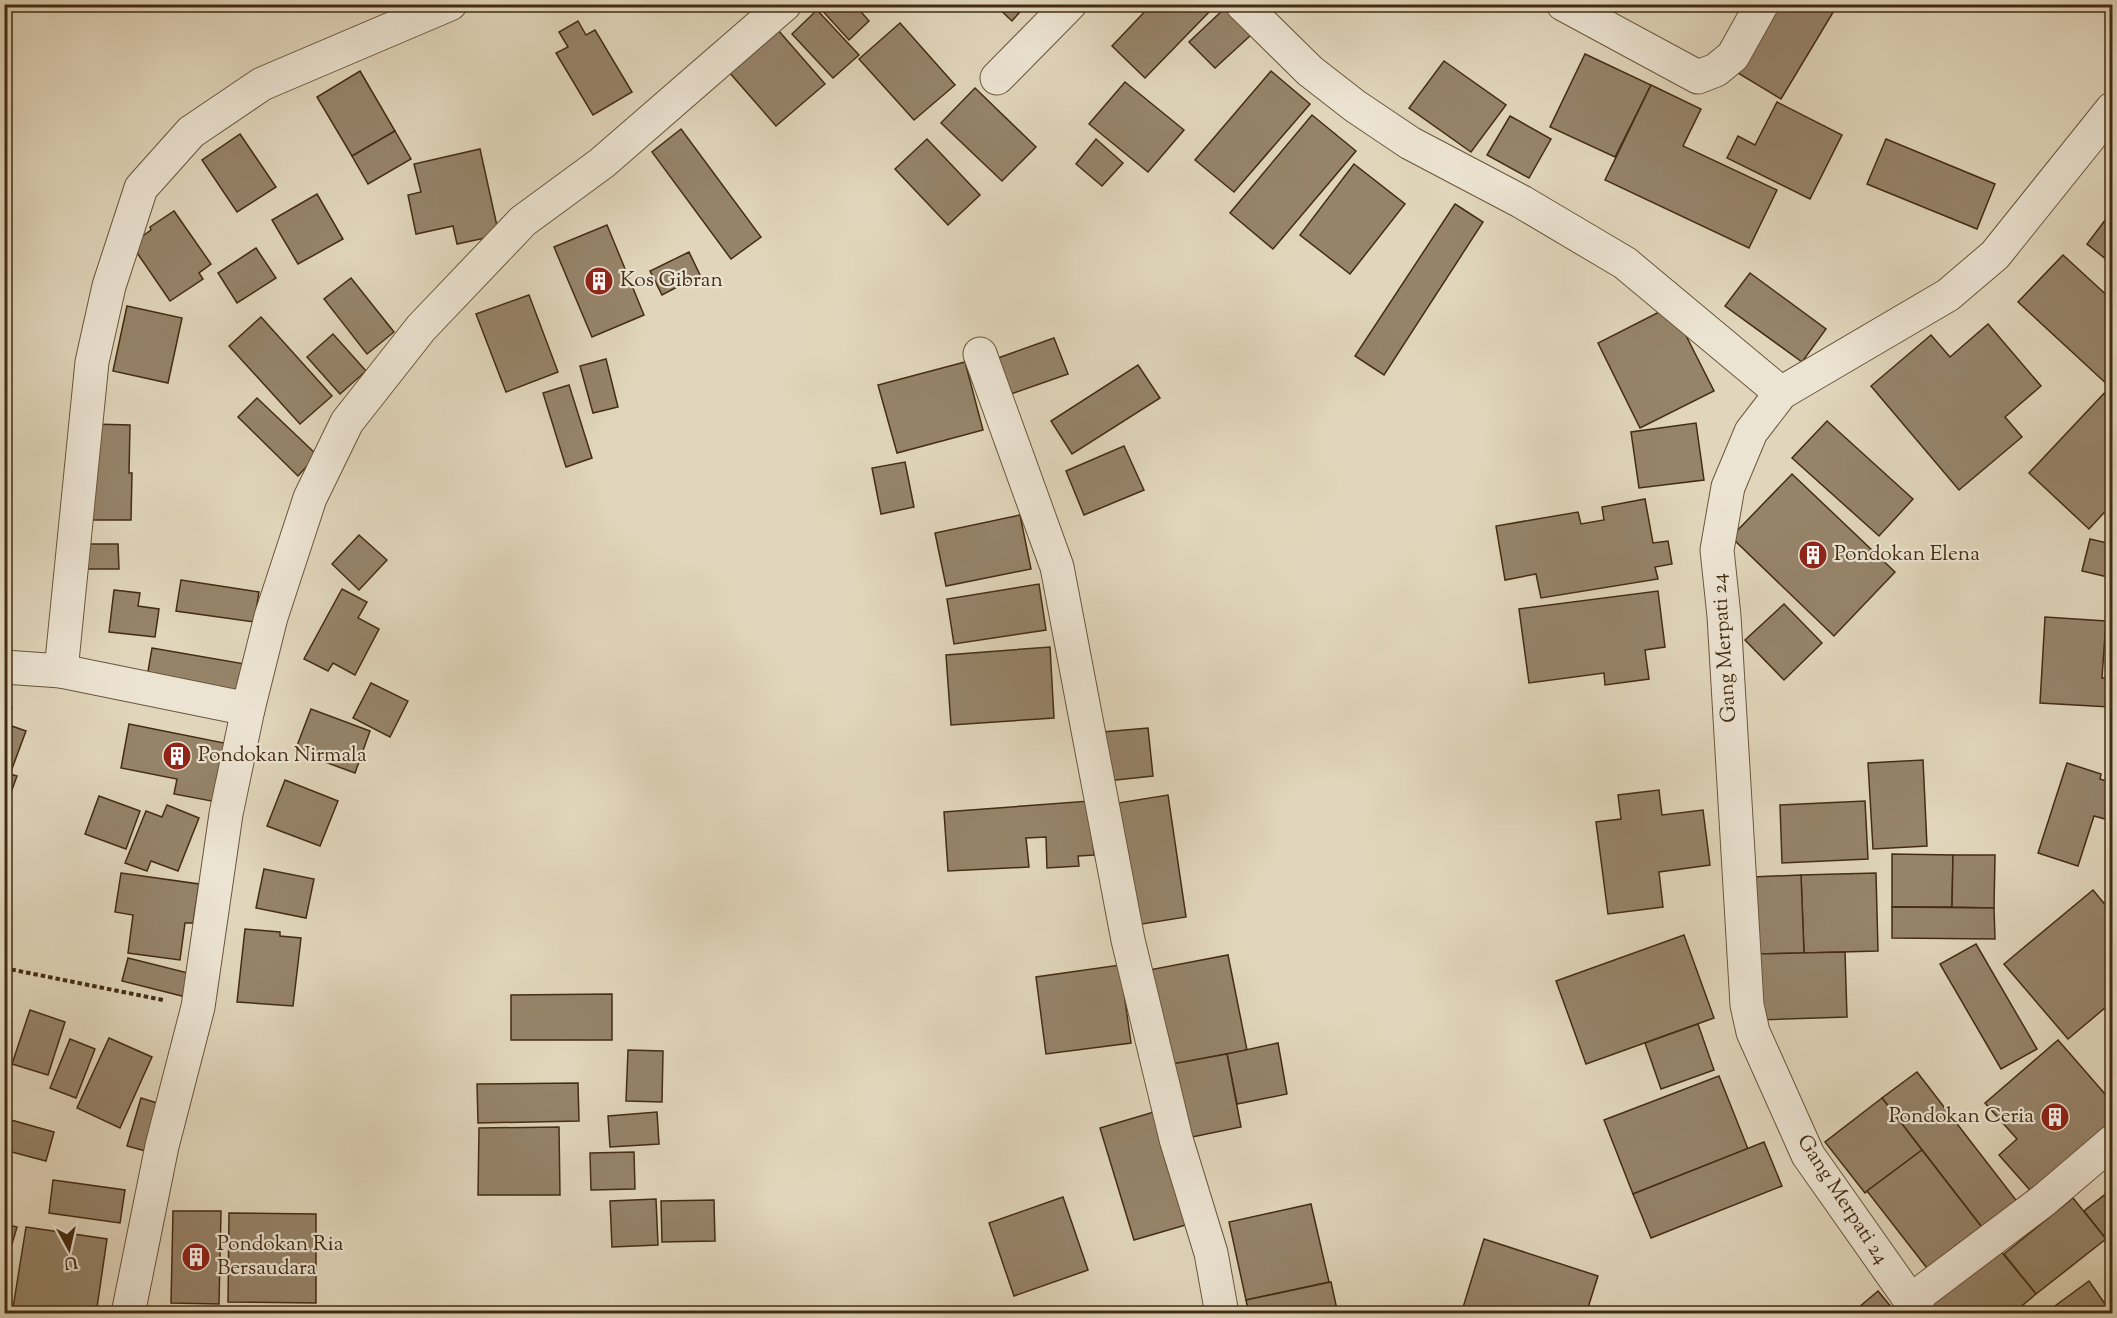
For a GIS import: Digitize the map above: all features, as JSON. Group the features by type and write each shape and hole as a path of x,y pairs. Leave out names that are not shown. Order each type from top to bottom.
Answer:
{"street":[{"path":"61,671 92,362 109,286 141,188 191,132 262,84 450,4"},
{"path":"131,1313 162,1146 198,1006 226,814 248,709 271,617 310,498 347,422 421,328 523,221 602,163 785,4"},
{"path":"997,78 1070,4"},
{"path":"1242,4 1310,71 1355,106 1410,143 1522,202 1625,263 1781,393"},
{"path":"1563,4 1698,78 1716,70 1733,56 1762,4"},
{"name":"Gang Merpati 24","path":"1915,1307 1808,1155 1753,1032 1748,1005 1724,616 1717,550 1728,487 1751,432 1781,393 1948,295 1995,255 2112,108"},
{"path":"980,354 1057,567 1128,940 1176,1139 1210,1253 1222,1314"},
{"path":"4,667 61,671 248,709"},
{"path":"1915,1307 2112,1142"}],"path":[{"path":"4,968 198,1006"}],"building":[{"path":"821,4 854,4 869,21 849,40 819,7"},
{"path":"994,4 1027,4 1012,21"},
{"path":"1152,4 1205,4 1211,10 1145,78 1112,46"},
{"path":"1779,4 1838,4 1781,99 1738,73"},
{"path":"1225,8 1251,35 1215,68 1189,42"},
{"path":"817,10 859,55 833,78 792,34"},
{"path":"578,21 586,35 595,30 632,92 593,115 556,53 568,47 559,32"},
{"path":"900,23 955,85 914,120 859,59"},
{"path":"778,30 825,84 776,126 729,72"},
{"path":"1585,54 1651,85 1615,157 1550,127"},
{"path":"1444,61 1506,105 1471,152 1409,108"},
{"path":"360,71 395,131 352,156 317,97"},
{"path":"1271,71 1310,104 1234,192 1195,160"},
{"path":"1125,82 1184,130 1148,172 1089,124"},
{"path":"1651,85 1701,109 1683,146 1777,190 1749,248 1605,180"},
{"path":"975,88 1036,147 1002,181 941,123"},
{"path":"1777,102 1842,135 1810,199 1727,158 1738,136 1755,145"},
{"path":"1312,115 1356,151 1273,249 1230,213"},
{"path":"1510,116 1551,139 1529,178 1487,155"},
{"path":"681,129 761,237 731,259 652,152"},
{"path":"395,131 411,159 368,184 352,156"},
{"path":"240,134 276,187 237,212 202,160"},
{"path":"927,139 980,195 948,225 895,169"},
{"path":"1096,139 1123,163 1102,186 1076,164"},
{"path":"1886,139 1995,184 1977,229 1867,184"},
{"path":"480,149 499,235 457,244 453,226 416,234 408,195 421,192 414,164"},
{"path":"1354,164 1405,204 1350,274 1300,235"},
{"path":"317,194 343,239 298,264 272,220"},
{"path":"1455,204 1483,222 1384,375 1355,356"},
{"path":"174,211 211,264 199,273 203,279 170,301 131,244 151,230 150,227"},
{"path":"2112,211 2112,264 2087,244"},
{"name":"Kos Gibran","path":"607,225 644,315 592,337 554,247"},
{"path":"256,248 276,278 237,303 218,273"},
{"path":"689,252 700,275 662,295 650,271"},
{"path":"2063,255 2112,300 2112,504 2089,529 2029,473 2110,387 2018,302"},
{"path":"1750,273 1826,329 1802,362 1725,306"},
{"path":"351,278 394,332 367,354 324,299"},
{"path":"529,295 558,372 506,392 476,314"},
{"path":"127,306 182,318 168,383 113,371"},
{"path":"1671,306 1714,391 1640,428 1598,343"},
{"path":"261,317 332,396 300,424 229,346"},
{"path":"1988,324 2041,386 2005,417 2022,437 1959,490 1871,386 1931,335 1950,357"},
{"path":"333,334 366,371 340,394 307,357"},
{"path":"1054,338 1068,374 1011,394 998,358"},
{"path":"606,359 618,407 593,413 580,366"},
{"path":"965,362 983,430 897,453 878,385"},
{"path":"1138,365 1160,398 1072,454 1051,421"},
{"path":"569,385 592,458 566,467 543,393"},
{"path":"257,398 317,455 298,476 238,417"},
{"path":"1827,421 1913,499 1879,536 1792,458"},
{"path":"1696,423 1704,480 1639,488 1631,432"},
{"path":"92,424 130,425 131,520 89,520"},
{"path":"1124,446 1144,490 1084,515 1066,471"},
{"path":"905,462 914,507 881,514 872,468"},
{"name":"Pondokan Elena","path":"1792,474 1895,572 1834,636 1731,537"},
{"path":"1645,499 1653,543 1668,541 1672,564 1655,567 1658,579 1541,598 1536,574 1505,580 1496,526 1578,512 1581,524 1604,520 1602,507"},
{"path":"1020,515 1031,569 946,586 935,533"},
{"path":"359,535 387,560 359,590 332,564"},
{"path":"2090,539 2112,544 2112,578 2082,571"},
{"path":"75,544 118,544 119,569 75,569"},
{"path":"181,580 259,592 254,622 176,611"},
{"path":"1039,584 1046,630 954,644 947,599"},
{"path":"342,589 367,602 358,618 379,629 355,675 333,663 328,671 304,659"},
{"path":"114,590 140,593 138,606 159,609 155,637 109,632"},
{"path":"1658,591 1665,647 1645,650 1649,679 1605,685 1604,673 1529,683 1519,609"},
{"path":"4,594 9,595 4,626"},
{"path":"1784,604 1822,643 1784,680 1745,640"},
{"path":"2045,617 2106,621 2102,678 2112,678 2110,707 2040,703"},
{"path":"1050,647 1054,718 951,725 946,655"},
{"path":"152,648 245,664 239,699 146,683"},
{"path":"371,683 408,701 390,737 353,718"},
{"path":"4,704 12,707 6,724 26,731 10,774 17,776 6,806"},
{"path":"311,709 370,731 355,773 295,751"},
{"name":"Pondokan Nirmala","path":"129,724 234,745 222,803 174,794 177,779 121,768"},
{"path":"1148,728 1153,776 1107,781 1102,732"},
{"path":"1923,760 1927,846 1873,849 1868,763"},
{"path":"2067,763 2101,774 2100,779 2112,783 2112,821 2094,816 2078,866 2038,853"},
{"path":"285,780 338,801 320,846 267,826"},
{"path":"1659,790 1662,815 1703,810 1710,865 1659,872 1663,907 1608,914 1596,822 1621,819 1618,795"},
{"path":"1168,795 1186,917 1136,925 1118,803"},
{"path":"99,796 140,811 126,849 85,834"},
{"path":"1090,801 1094,855 1078,856 1079,866 1047,868 1046,837 1026,838 1029,867 948,871 944,812"},
{"path":"1865,801 1868,859 1782,863 1780,805"},
{"path":"167,805 199,818 178,871 151,861 147,871 125,863 146,811 162,817"},
{"path":"1892,854 1953,855 1952,907 1892,907"},
{"path":"1953,855 1995,855 1994,908 1952,907"},
{"path":"264,869 314,879 306,918 256,908"},
{"path":"121,873 199,884 193,923 185,923 180,960 128,953 133,915 115,912"},
{"path":"1876,873 1878,951 1804,953 1801,875"},
{"path":"1801,875 1804,953 1754,954 1752,877"},
{"path":"2093,890 2112,913 2112,1002 2068,1039 2004,964"},
{"path":"1892,907 1994,908 1995,939 1892,938"},
{"path":"245,929 280,932 280,936 301,938 293,1006 237,1002"},
{"path":"1684,935 1714,1018 1586,1064 1556,981"},
{"path":"1976,944 2037,1049 2001,1069 1940,964"},
{"path":"1845,952 1847,1017 1756,1020 1754,954"},
{"path":"1228,955 1247,1050 1167,1065 1149,970"},
{"path":"128,958 192,974 186,997 122,981"},
{"path":"1120,965 1131,1043 1046,1054 1036,977"},
{"path":"612,994 612,1040 511,1040 511,995"},
{"path":"30,1010 65,1022 48,1075 12,1064"},
{"path":"1698,1024 1714,1070 1661,1089 1645,1043"},
{"path":"109,1038 152,1057 120,1128 77,1108"},
{"path":"70,1039 95,1049 76,1098 50,1088"},
{"name":"Pondokan Ceria","path":"2058,1040 2112,1102 2112,1131 2036,1197 1999,1155 2017,1139 1985,1103"},
{"path":"1278,1043 1287,1094 1237,1104 1227,1054"},
{"path":"628,1050 663,1051 662,1102 626,1101"},
{"path":"1227,1054 1241,1127 1182,1139 1167,1065"},
{"path":"1917,1072 2019,1204 1984,1230 1882,1098"},
{"path":"1719,1076 1748,1149 1633,1194 1604,1120"},
{"path":"578,1083 579,1121 478,1123 477,1084"},
{"path":"141,1098 167,1106 153,1153 127,1146"},
{"path":"1882,1098 1922,1150 1865,1193 1825,1142"},
{"path":"657,1112 659,1144 610,1147 608,1116"},
{"path":"1154,1112 1189,1224 1134,1240 1100,1128"},
{"path":"4,1118 54,1132 46,1161 4,1150"},
{"path":"559,1127 560,1195 478,1195 479,1128"},
{"path":"1764,1142 1782,1186 1651,1238 1633,1194"},
{"path":"1922,1150 1984,1230 1930,1272 1867,1191"},
{"path":"634,1152 635,1189 591,1190 590,1153"},
{"path":"53,1180 125,1190 120,1223 49,1213"},
{"path":"2112,1189 2112,1234 2106,1239 2084,1211"},
{"path":"1063,1197 1088,1270 1014,1296 989,1223"},
{"path":"2073,1198 2106,1239 2036,1294 2004,1254"},
{"path":"656,1199 658,1245 612,1247 610,1201"},
{"path":"714,1200 715,1241 662,1242 661,1201"},
{"path":"1311,1204 1329,1282 1246,1300 1229,1222"},
{"name":"Pondokan Ria Bersaudara","path":"173,1211 221,1211 219,1304 171,1303"},
{"path":"229,1213 316,1214 316,1303 228,1302"},
{"path":"4,1224 17,1227 6,1264 4,1264"},
{"path":"26,1227 107,1239 96,1314 48,1314 13,1308"},
{"path":"1484,1239 1598,1276 1586,1314 1461,1314"},
{"path":"1995,1244 2036,1294 2012,1314 1930,1314 1921,1303"},
{"path":"2089,1281 2112,1314 2044,1314"},
{"path":"1331,1282 1338,1314 1249,1314 1246,1300"},
{"path":"1878,1291 1897,1314 1851,1314"}],"place":[{"name":"Kos Gibran","path":"599,281"},
{"name":"Pondokan Elena","path":"1813,555"},
{"name":"Pondokan Nirmala","path":"177,756"},
{"name":"Pondokan Ceria","path":"2055,1117"},
{"name":"Pondokan Ria Bersaudara","path":"196,1257"}]}
